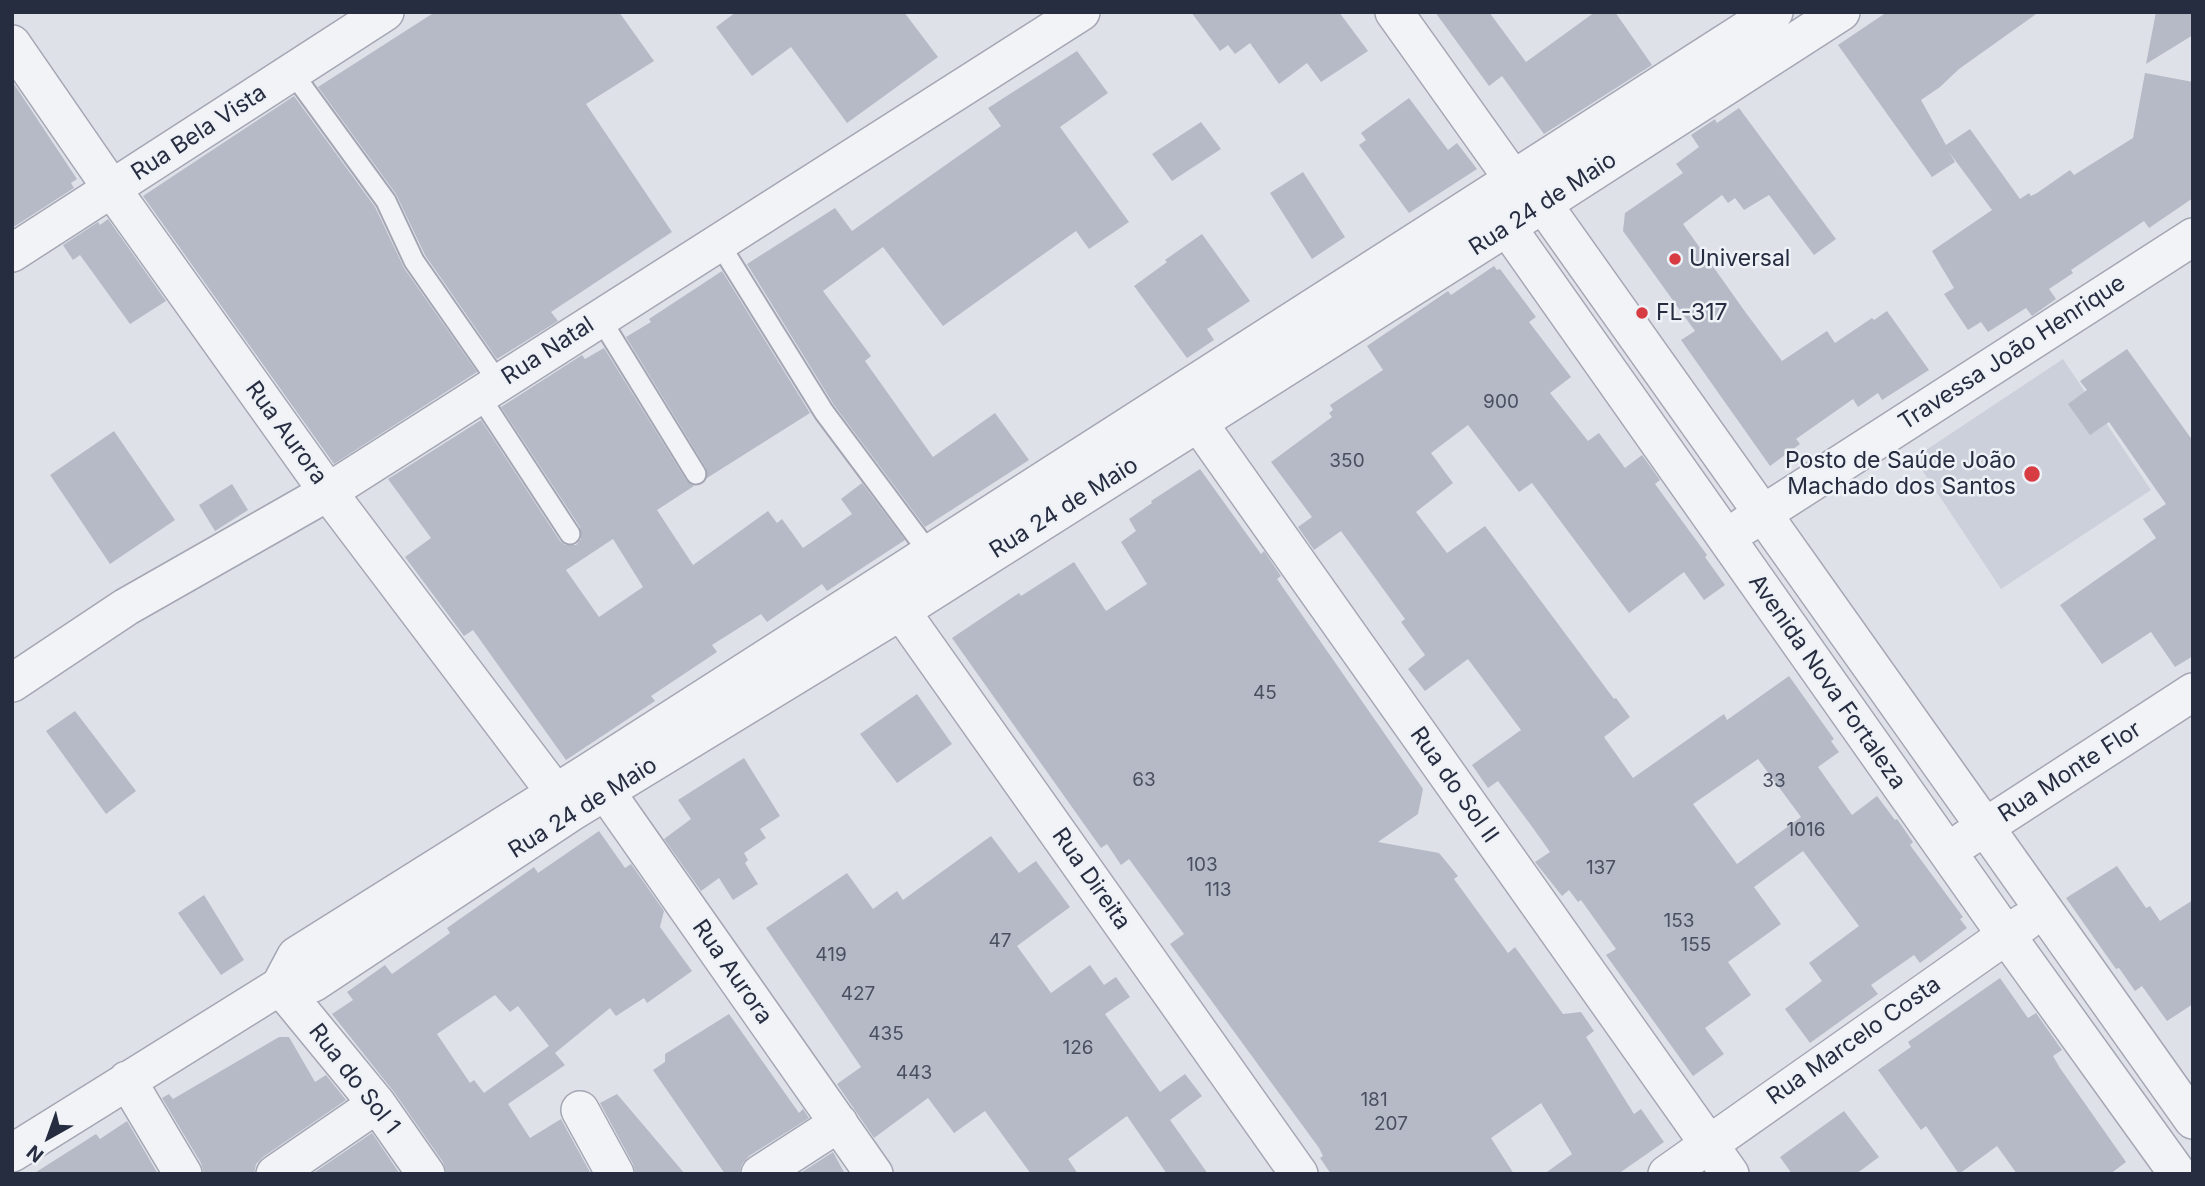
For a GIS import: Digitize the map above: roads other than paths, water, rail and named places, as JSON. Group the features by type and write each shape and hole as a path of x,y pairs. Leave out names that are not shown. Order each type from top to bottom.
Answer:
{"street":[{"name":"Rua Bela Vista","path":"12,253 385,12"},
{"name":"Rua Natal","path":"12,683 126,607 328,492 1081,12"},
{"name":"Avenida Nova Fortaleza","path":"1394,12 1513,179 1544,204 2193,1119"},
{"name":"Rua 24 de Maio","path":"12,1153 280,986 313,983 563,802 893,597 1188,409 1513,179 1774,12"},
{"name":"Rua 24 de Maio","path":"893,597 930,554 1507,227 1841,12"},
{"path":"1728,42 1748,73"},
{"name":"Rua Aurora","path":"12,44 328,492 563,802"},
{"path":"1507,227 1513,179"},
{"name":"Avenida Nova Fortaleza","path":"1507,227 2006,935 2180,1160"},
{"name":"Travessa João Henrique","path":"1726,538 2193,236"},
{"name":"Rua do Sol II","path":"1188,409 1730,1174"},
{"name":"Rua Direita","path":"893,597 1299,1174"},
{"name":"Rua Monte Flor","path":"1948,852 2193,692"},
{"name":"Rua Aurora","path":"597,782 874,1174"},
{"name":"Rua Marcelo Costa","path":"1667,1174 2043,910"},
{"name":"Rua do Sol 1","path":"280,986 377,1104 426,1174"},
{"path":"127,1080 183,1174"},
{"path":"275,1174 377,1104"},
{"path":"580,1110 615,1174"},
{"path":"760,1174 839,1124"}],"lane":[{"path":"292,72 386,201 414,261 570,534"},
{"path":"719,243 824,412 930,554"},
{"path":"600,318 696,474"}],"place":[{"name":"Universal","path":"1675,259"},
{"name":"FL-317","path":"1642,313"},
{"name":"Posto de Saúde João Machado dos Santos","path":"2032,474"}]}
